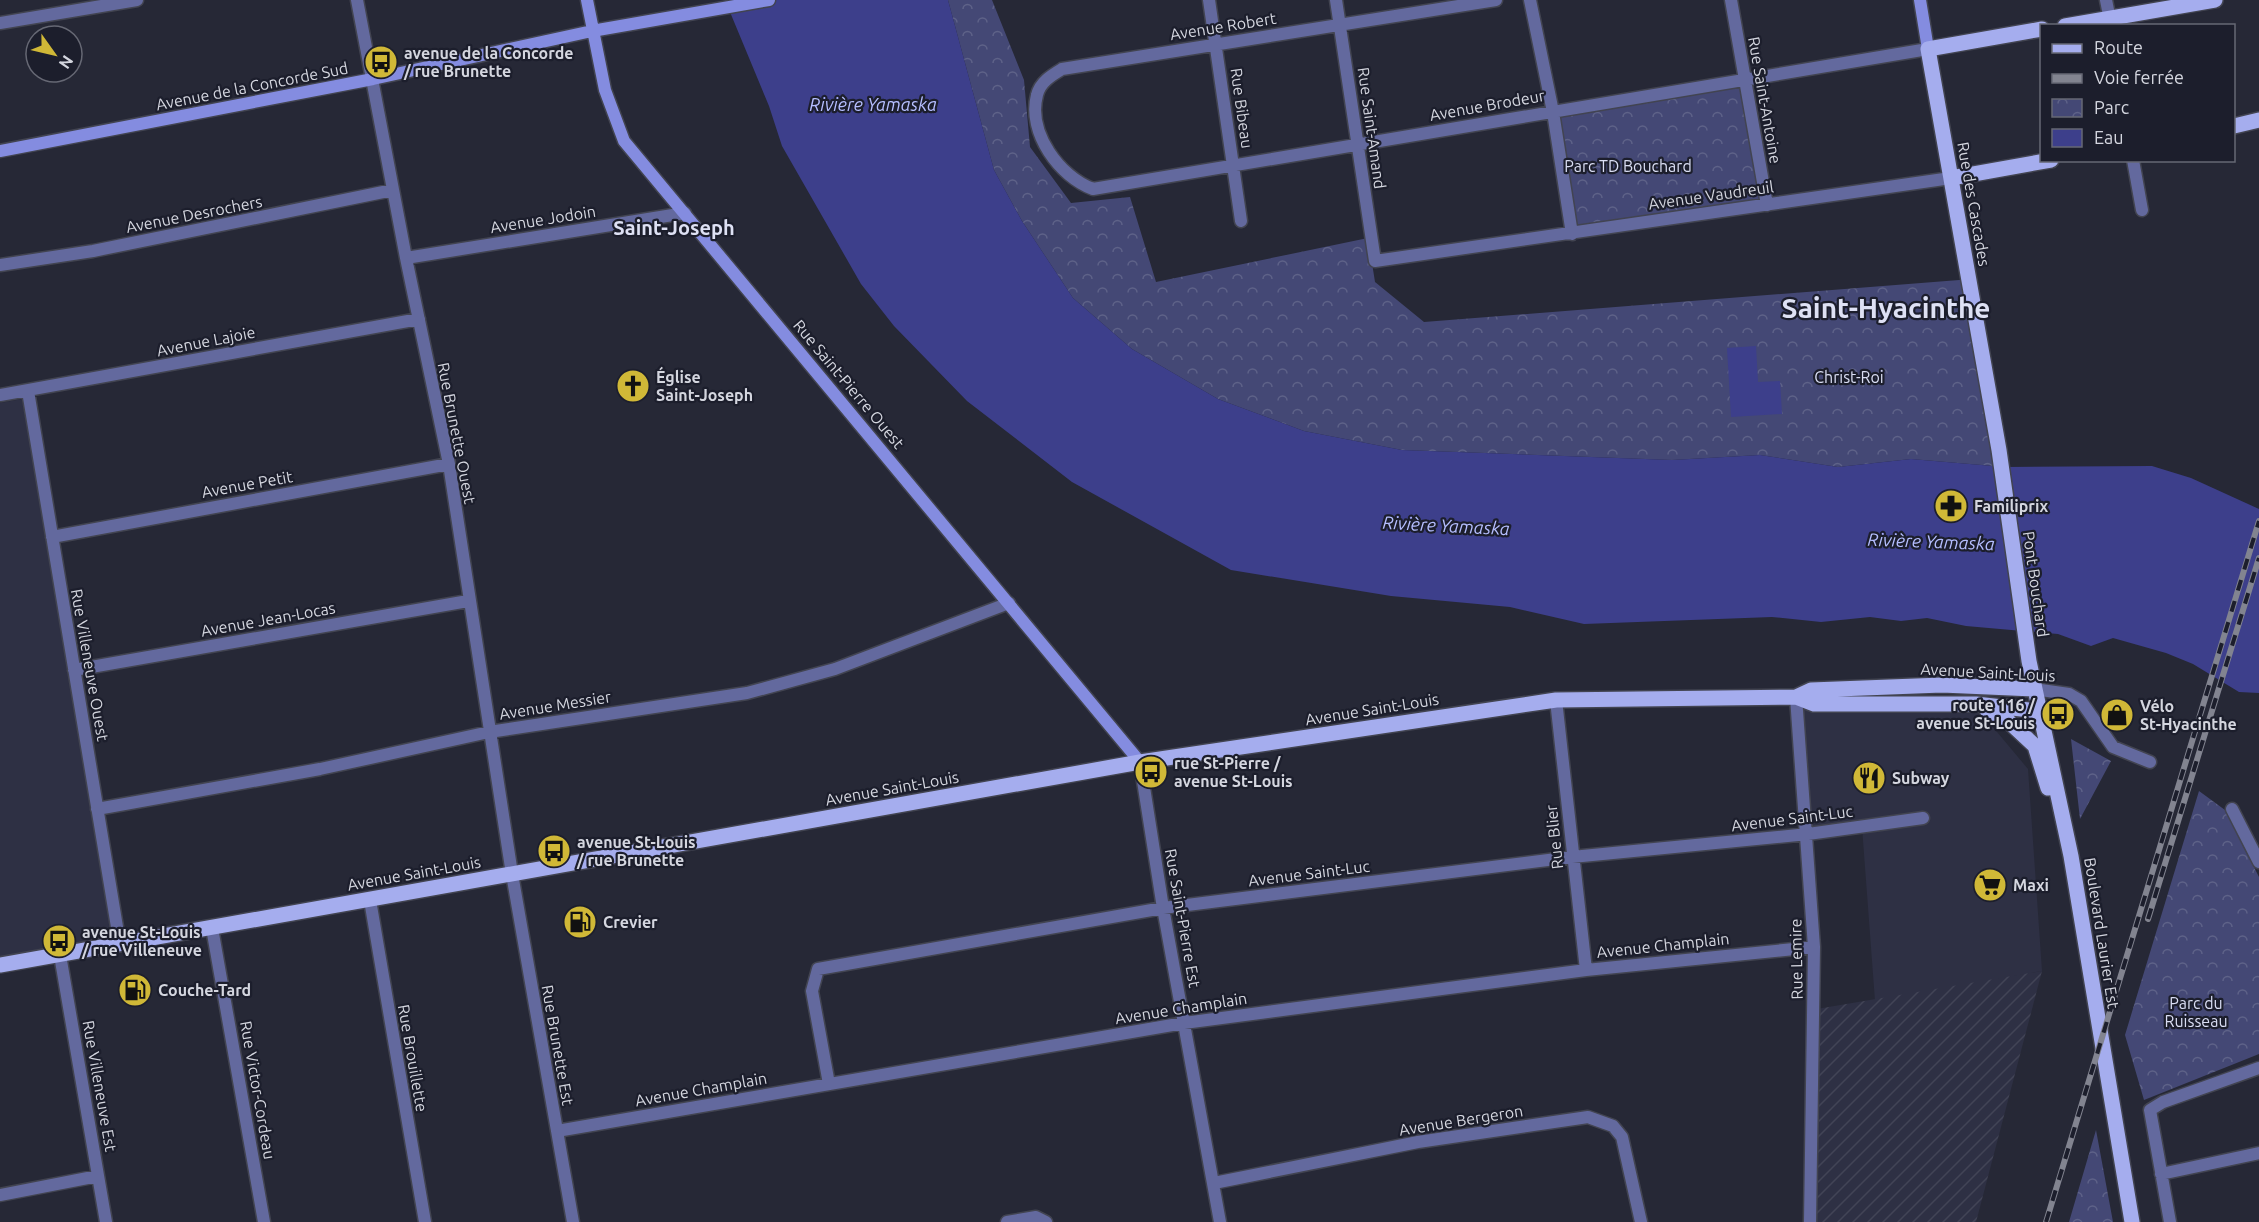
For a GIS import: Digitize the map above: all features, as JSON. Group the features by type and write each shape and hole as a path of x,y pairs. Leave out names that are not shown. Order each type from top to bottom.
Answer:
{"main road":[{"path":"2088,24 2110,22 2216,0"},
{"name":"Avenue Brodeur","path":"1928,49 2040,29"},
{"name":"Rue des Cascades","path":"1928,49 1999,450"},
{"path":"2235,126 2259,120"},
{"name":"Avenue Vaudreuil","path":"1951,178 2040,162"},
{"name":"Pont Bouchard","path":"1999,450 2028,652"},
{"name":"Boulevard Laurier Est","path":"2028,652 2038,711 2071,856 2132,1222"},
{"name":"Avenue Saint-Louis","path":"1796,697 1811,690 1942,685 2034,689"},
{"name":"Avenue Saint-Louis","path":"0,965 1140,762 1556,699 1796,697 1814,704 1976,704 2038,711"},
{"path":"1976,704 2006,719 2035,746 2071,856"}],"street":[{"path":"0,23 137,0"},
{"name":"Rue Brunette Ouest","path":"357,0 406,258 449,464 468,601 512,873"},
{"name":"Rue Saint-Pierre Ouest","path":"587,0 605,90 624,141 1140,762"},
{"name":"Avenue de la Concorde Sud","path":"0,151 373,79 592,32 769,0"},
{"name":"Rue Bibeau","path":"1209,0 1241,221"},
{"name":"Rue Saint-Amand","path":"1336,0 1375,261"},
{"name":"Avenue Robert","path":"1062,69 1496,0"},
{"path":"1530,0 1553,112 1572,234"},
{"name":"Rue Saint-Antoine","path":"1731,0 1767,205"},
{"name":"Rue des Cascades","path":"1920,0 1928,49"},
{"path":"2106,0 2110,22"},
{"name":"Avenue Brodeur","path":"1062,69 1047,78 1037,93 1035,108 1041,136 1059,167 1076,183 1093,189 1928,49"},
{"path":"2133,162 2142,210"},
{"name":"Avenue Vaudreuil","path":"1375,261 1951,178"},
{"name":"Avenue Desrochers","path":"0,265 93,250 393,190"},
{"name":"Avenue Jodoin","path":"406,258 685,213"},
{"name":"Avenue Lajoie","path":"0,395 419,319"},
{"name":"Rue Villeneuve Ouest","path":"28,391 120,945"},
{"name":"Avenue Petit","path":"52,537 449,464"},
{"name":"Avenue Jean-Locas","path":"74,670 468,601"},
{"name":"Avenue Messier","path":"97,809 320,769 489,732 747,693 835,669 1009,603"},
{"name":"Avenue Saint-Louis","path":"2034,689 2069,694 2081,701 2114,747 2151,762"},
{"name":"Rue Lemire","path":"1796,697 1808,834 1814,947 1808,1222"},
{"name":"Rue Blier","path":"1556,699 1586,970"},
{"name":"Rue Saint-Pierre Est","path":"1140,762 1163,908 1220,1222"},
{"path":"2232,809 2259,862"},
{"name":"Avenue Saint-Luc","path":"830,1084 812,991 819,969 1163,908 1572,857 1808,834 1923,818"},
{"name":"Rue Brunette Est","path":"512,873 573,1222"},
{"name":"Rue Brouillette","path":"370,900 425,1222"},
{"name":"Rue Victor-Cordeau","path":"212,928 264,1222"},
{"name":"Avenue Champlain","path":"557,1131 1184,1023 1586,970 1814,947"},
{"name":"Rue Villeneuve Est","path":"60,955 106,1222"},
{"path":"2170,1222 2150,1110 2163,1102 2259,1068"},
{"name":"Avenue Bergeron","path":"1214,1183 1418,1142 1588,1118 1613,1126 1622,1137 1641,1222"},
{"path":"2161,1174 2259,1153"},
{"path":"0,1195 98,1176"},
{"path":"1007,1222 1036,1217 1046,1222"}],"shaded area":[{"path":"22,399 120,945 0,965 0,403"},
{"path":"1914,704 1982,714 2028,769 2042,971 1875,1001 1862,827 1808,834 1797,707"},
{"path":"2042,971 1976,1222 1806,1222 1811,1010"}],"green space":[{"name":"Christ-Roi","path":"948,0 992,0 1024,80 1030,147 1071,203 1130,197 1156,282 1368,238 1375,282 1424,322 1972,279 2005,467 1911,459 1838,467 1760,455 1672,460 1402,450 1304,431 1218,399 1132,349 1073,298 1022,221 994,170"},
{"name":"Parc TD Bouchard","path":"1750,82 1771,205 1570,239 1551,115"},
{"path":"2071,739 2111,761 2080,819"},
{"name":"Parc du Ruisseau","path":"2199,791 2225,810 2259,877 2259,1054 2144,1100 2125,1035"},
{"path":"2096,1130 2113,1222 2069,1222"}],"water":[{"name":"Rivière Yamaska","path":"725,0 948,0 994,170 1022,221 1073,298 1132,349 1218,399 1304,431 1402,450 1672,460 1760,455 1838,467 1911,459 2005,467 2152,466 2191,478 2259,509 2259,693 2239,692 2193,664 2166,653 2113,638 2091,646 2058,634 1966,626 1927,618 1901,621 1870,617 1821,622 1772,617 1584,624 1510,607 1391,596 1231,570 1072,482 967,401 894,326 861,284 782,146 769,106"},
{"path":"1756,346 1758,382 1780,381 1782,414 1731,417 1727,348"}],"railway":[{"path":"2046,1222 2259,521"},
{"path":"2148,919 2259,558"}],"place":[{"name":"avenue de la Concorde / rue Brunette","path":"381,62"},
{"name":"Église Saint-Joseph","path":"633,386"},
{"name":"Familiprix","path":"1951,506"},
{"name":"route 116 / avenue St-Louis","path":"2058,714"},
{"name":"Vélo St-Hyacinthe","path":"2117,715"},
{"name":"rue St-Pierre / avenue St-Louis","path":"1151,772"},
{"name":"Subway","path":"1869,778"},
{"name":"avenue St-Louis / rue Brunette","path":"554,851"},
{"name":"Maxi","path":"1990,885"},
{"name":"Crevier","path":"580,922"},
{"name":"avenue St-Louis / rue Villeneuve","path":"59,941"},
{"name":"Couche-Tard","path":"135,990"}],"district":[{"name":"Saint-Joseph","path":"674,228"},
{"name":"Saint-Hyacinthe","path":"1886,308"}]}
